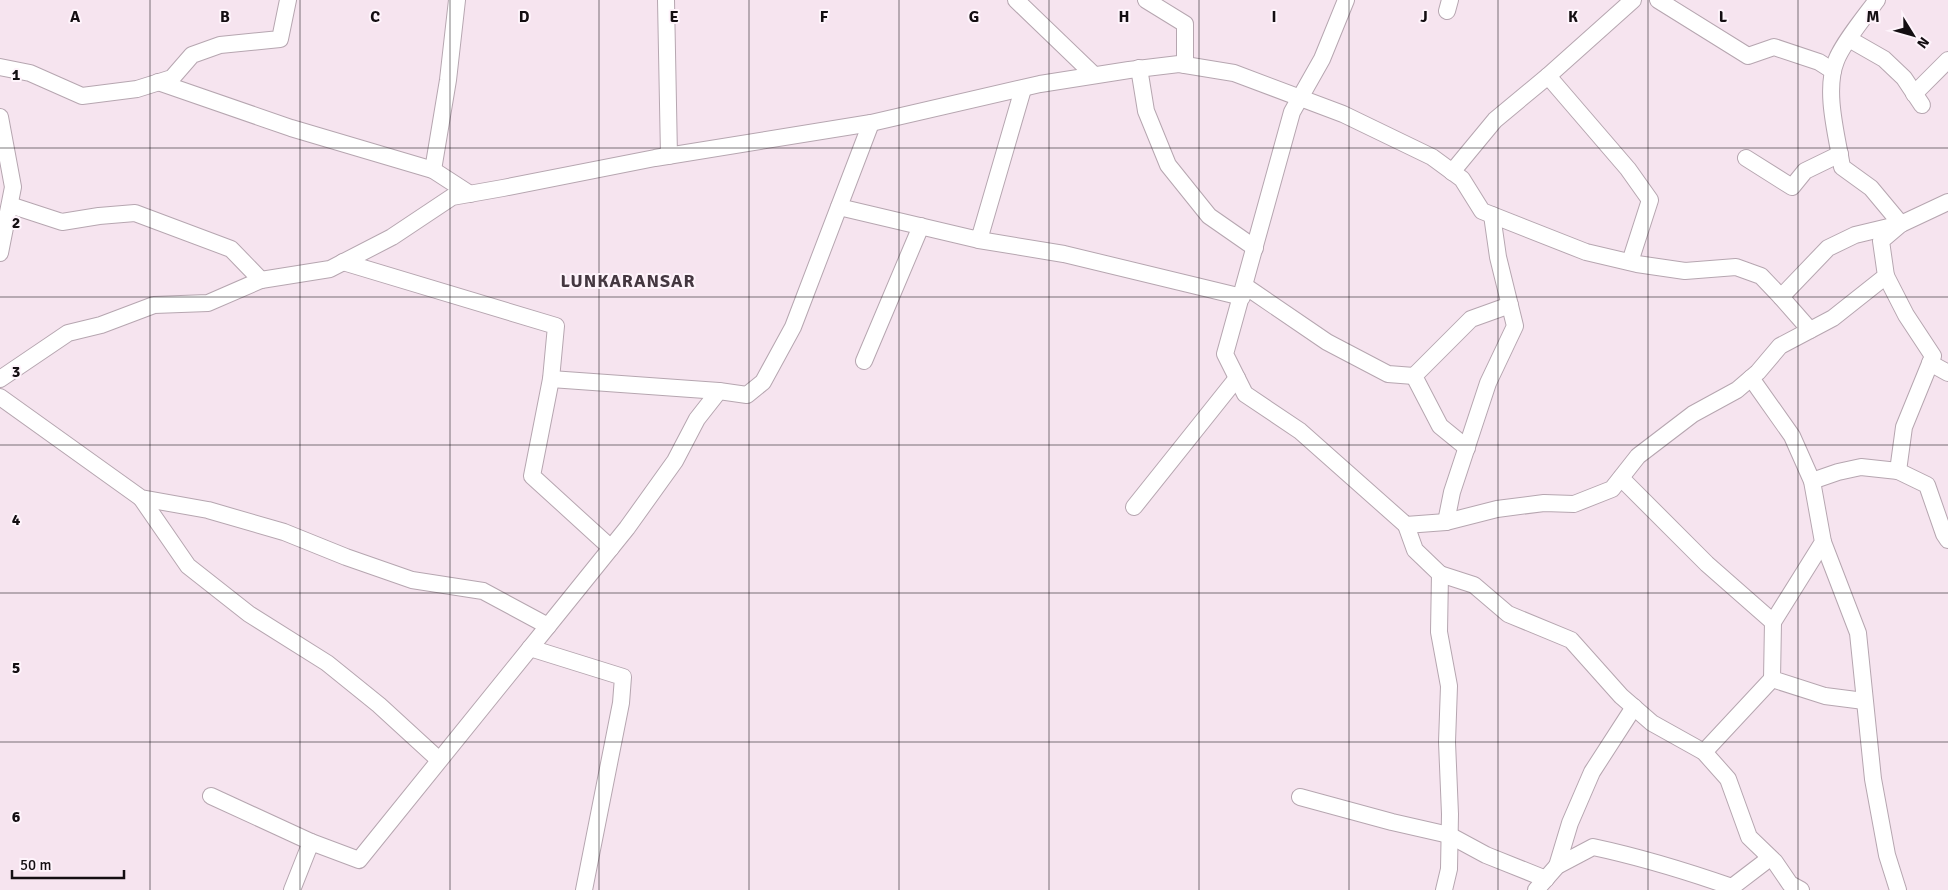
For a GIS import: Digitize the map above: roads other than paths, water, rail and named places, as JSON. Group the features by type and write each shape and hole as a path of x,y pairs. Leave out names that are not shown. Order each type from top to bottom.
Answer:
{"street":[{"path":"0,67 30,72 82,96 137,89 172,78 192,55 220,45 280,39 288,0"},
{"path":"433,170 448,80 457,0"},
{"path":"666,0 669,156"},
{"path":"1016,0 1094,75"},
{"path":"1146,0 1185,24 1185,65"},
{"path":"1346,0 1322,59 1292,112 1225,354 1245,394 1300,431 1406,525 1415,550 1440,574 1474,585 1508,614 1571,640 1620,696 1634,708 1652,723 1704,752 1728,779 1748,837 1770,858 1790,884 1800,890"},
{"path":"1452,172 1495,120 1548,76 1633,0"},
{"path":"1658,0 1748,56 1774,47 1819,62 1833,71"},
{"path":"1877,0 1836,59 1831,81 1842,167 1871,188 1901,224"},
{"path":"1849,39 1884,58 1904,78 1918,100 1948,60"},
{"path":"0,379 68,333 101,325 154,305 208,303 262,280 330,269 392,237 452,197 669,156 871,123 1094,75 1180,64 1234,73 1343,114 1432,157 1462,179 1482,211 1586,252 1630,262 1685,271 1736,267 1761,276 1810,330"},
{"path":"1139,68 1144,106 1168,165 1209,216 1255,248"},
{"path":"1548,76 1628,169 1650,200 1630,262"},
{"path":"158,82 291,128 433,170 470,194"},
{"path":"979,240 1022,89"},
{"path":"0,117 13,187 0,253"},
{"path":"551,379 719,391 746,395 763,382 793,327 871,123"},
{"path":"1746,158 1792,187 1805,171 1840,154"},
{"path":"1781,297 1828,248 1855,235 1901,224 1948,202"},
{"path":"10,205 62,222 136,213 230,249 262,280"},
{"path":"839,207 979,240 1064,254 1243,291 1327,342 1388,374 1414,376 1471,320 1510,305"},
{"path":"1446,522 1452,492 1488,383 1515,326 1498,257 1492,215"},
{"path":"1898,472 1904,427 1933,356 1906,316 1886,276 1881,242 1901,224"},
{"path":"864,361 921,226"},
{"path":"343,262 556,326 551,379 532,476 611,548"},
{"path":"1406,525 1446,522 1497,509 1544,502 1574,504 1612,489 1638,456 1693,414 1737,390 1758,372 1780,346 1832,318 1886,276"},
{"path":"1930,363 1948,373"},
{"path":"1414,376 1440,426 1467,448"},
{"path":"1134,507 1237,378"},
{"path":"1751,378 1792,436 1812,481 1823,542 1858,633 1873,779 1887,855 1898,890"},
{"path":"211,796 311,842 359,860 611,548 674,460 697,420 719,391"},
{"path":"0,397 141,498 188,566 249,614 327,663 379,705 439,760"},
{"path":"1812,481 1838,472 1861,467 1898,472 1927,485 1944,534 1948,540"},
{"path":"1621,478 1707,564 1773,622"},
{"path":"141,498 208,510 284,532 346,557 412,580 483,591 548,626"},
{"path":"1704,752 1772,679 1773,622 1823,542"},
{"path":"1440,574 1439,632 1449,686 1447,742 1449,869 1444,890"},
{"path":"530,648 623,677 620,703 584,890"},
{"path":"1772,679 1825,696 1864,701"},
{"path":"1557,866 1570,823 1592,772 1634,708"},
{"path":"1300,796 1392,822 1449,835 1541,885 1557,866 1593,847 1629,854 1732,887 1770,858"},
{"path":"292,890 311,842"}],"district":[{"name":"LUNKARANSAR","path":"628,281"}]}
